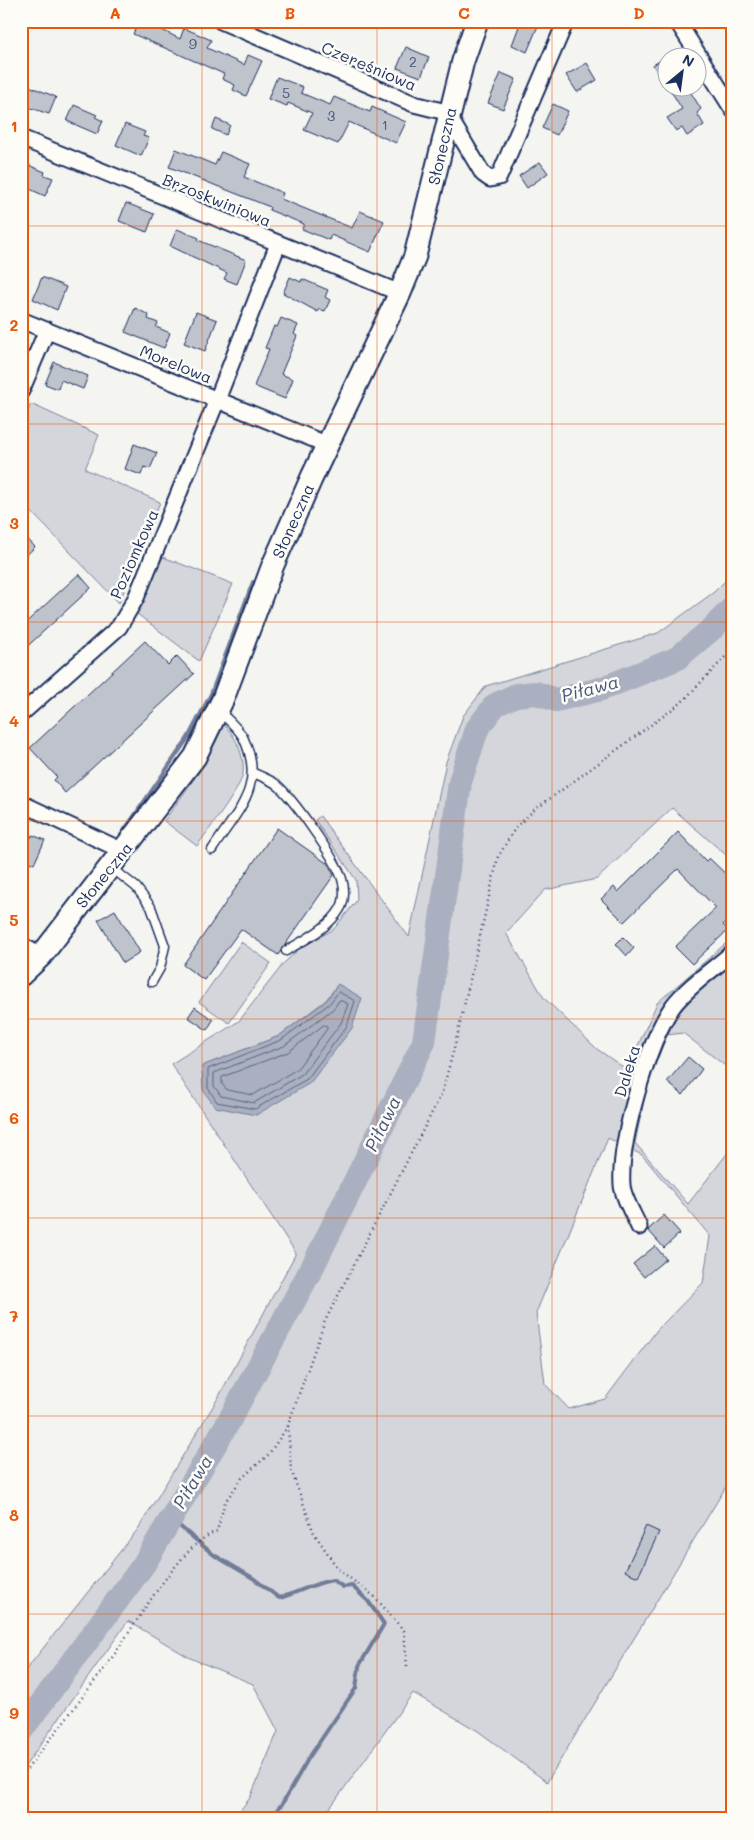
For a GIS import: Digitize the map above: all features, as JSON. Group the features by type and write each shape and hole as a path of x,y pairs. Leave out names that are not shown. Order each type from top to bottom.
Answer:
{"street":[{"name":"Czereśniowa","path":"220,21 414,104 449,115"},
{"name":"Słoneczna","path":"21,975 41,956 195,757 218,710 273,565 400,293 415,256 462,61 477,21"},
{"path":"449,115 483,174 490,179 499,177 566,21"},
{"path":"677,21 733,110"},
{"name":"Brzoskwiniowa","path":"21,138 400,293"},
{"name":"Morelowa","path":"21,320 217,400 278,244"},
{"path":"21,391 47,330"},
{"path":"217,400 328,445"},
{"name":"Poziomkowa","path":"21,714 119,627 136,598 217,400"},
{"path":"21,803 117,859"},
{"path":"21,944 41,956"},
{"name":"Daleka","path":"639,1227 622,1186 628,1132 645,1065 661,1023 675,1004 733,952"}],"lane":[{"path":"212,850 244,803 253,780 242,736 218,710"},
{"path":"252,772 276,784 330,854 342,877 345,888 340,908 330,921 286,952"},
{"path":"117,859 151,907 165,946 160,968 152,982"}],"path":[{"path":"21,1777 109,1662 180,1560 207,1535 217,1531 225,1502 242,1478 268,1455 288,1426 325,1321 442,1093 457,1037 498,856 516,827 533,810 681,703 733,649"},
{"path":"288,1426 291,1470 314,1533 338,1569 375,1597 404,1631 407,1666"}],"shaded area":[{"path":"31,404 99,435 85,469 160,502 119,603 21,501 21,425"},
{"path":"163,557 233,584 199,661 136,613"},
{"path":"733,573 733,861 672,808 597,879 545,890 506,933 544,998 597,1049 627,1070 657,1003 733,937 733,1072 683,1033 667,1035 649,1077 635,1143 688,1204 733,1146 733,1475 547,1782 478,1731 413,1693 322,1819 233,1819 250,1798 278,1731 253,1684 190,1658 128,1621 21,1772 21,1676 138,1529 218,1398 296,1253 171,1064 239,1021 284,963 299,949 334,929 357,900 356,880 315,820 320,816 409,937 446,762 463,716 486,686 658,633 714,592","holes":["338,984 256,1115 202,1066 279,1036 326,1000","608,1138 642,1155 710,1236 703,1283 657,1330 605,1399 569,1409 545,1384 536,1313"]},
{"path":"223,724 231,733 241,753 243,773 241,781 230,800 197,846 164,821 202,768"},
{"path":"241,942 271,963 229,1023 199,1002"}],"water":[{"path":"338,984 362,998 352,1028 310,1083 256,1115 215,1107 203,1090 202,1066 279,1036 326,1001"}],"building":[{"path":"139,21 151,21 162,26 160,29 180,39 184,28 211,40 207,48 244,65 248,55 262,61 246,96 233,90 235,85 222,79 224,74 133,34"},
{"path":"521,21 540,21 527,52 512,45"},
{"path":"406,47 429,57 421,77 397,68"},
{"path":"587,63 597,80 577,92 566,75"},
{"path":"501,73 516,79 503,109 488,103"},
{"path":"277,77 303,87 301,93 330,105 334,97 370,112 372,107 406,122 396,143 349,122 338,144 304,130 312,113 288,103 287,106 268,99"},
{"path":"29,86 56,97 49,114 22,105"},
{"path":"675,98 694,98 701,109 697,113 704,125 687,136 682,128 676,131 667,118 682,109"},
{"path":"553,104 568,111 557,135 542,128"},
{"path":"74,105 97,115 95,117 103,121 97,134 67,121"},
{"path":"216,119 230,125 226,135 212,129"},
{"path":"125,124 145,132 143,136 149,138 141,156 116,145"},
{"path":"176,149 215,165 221,152 250,164 244,177 283,193 281,199 352,228 360,211 384,221 370,252 331,235 329,240 302,229 304,224 269,210 270,207 169,167"},
{"path":"21,162 45,172 44,175 53,178 45,196 21,185"},
{"path":"540,162 548,173 527,188 519,176"},
{"path":"126,203 154,214 147,232 119,221"},
{"path":"177,229 246,260 237,284 224,279 227,273 170,246"},
{"path":"42,277 66,287 57,310 33,299"},
{"path":"290,277 301,282 302,279 328,290 325,297 330,300 325,311 319,309 318,312 283,293"},
{"path":"135,308 149,315 148,319 158,323 156,327 170,333 164,348 125,332"},
{"path":"196,312 217,320 205,351 184,343"},
{"path":"281,318 298,325 294,334 297,336 281,374 293,379 285,399 254,386 269,349 265,348 274,326 277,327"},
{"path":"54,362 88,376 83,389 61,380 58,389 45,384"},
{"path":"134,444 157,453 150,469 144,467 141,475 125,469"},
{"path":"21,532 35,547 21,560"},
{"path":"79,574 91,588 21,652 21,627"},
{"path":"145,641 168,665 177,656 194,674 65,793 54,780 57,777 30,748"},
{"path":"277,828 328,864 334,875 278,955 241,929 204,980 183,965"},
{"path":"678,832 706,861 709,858 733,881 733,914 723,925 728,930 692,964 675,947 716,908 678,869 624,922 601,899 614,887 618,892"},
{"path":"32,835 45,840 34,864 21,858 21,839 25,840 27,836 31,838"},
{"path":"115,910 140,952 123,963 98,920"},
{"path":"623,937 634,948 627,956 616,944"},
{"path":"195,1007 213,1020 207,1030 188,1017"},
{"path":"688,1057 702,1069 683,1095 667,1082"},
{"path":"664,1215 680,1233 664,1248 648,1230"},
{"path":"655,1246 666,1259 644,1277 633,1264"},
{"path":"646,1526 659,1532 638,1577 625,1571"}],"waterway":[{"path":"124,831 188,738 211,694 253,582"},
{"name":"Piława","path":"21,1731 144,1564 229,1421 314,1264 424,1042 460,782 477,729 495,705 516,695 536,693 556,700 601,689 676,659 713,628 733,607"},
{"path":"171,1519 214,1555 253,1578 279,1598 319,1583 333,1580 343,1587 352,1586 368,1601 384,1624 359,1666 356,1688 308,1759 282,1804 269,1819"}]}
